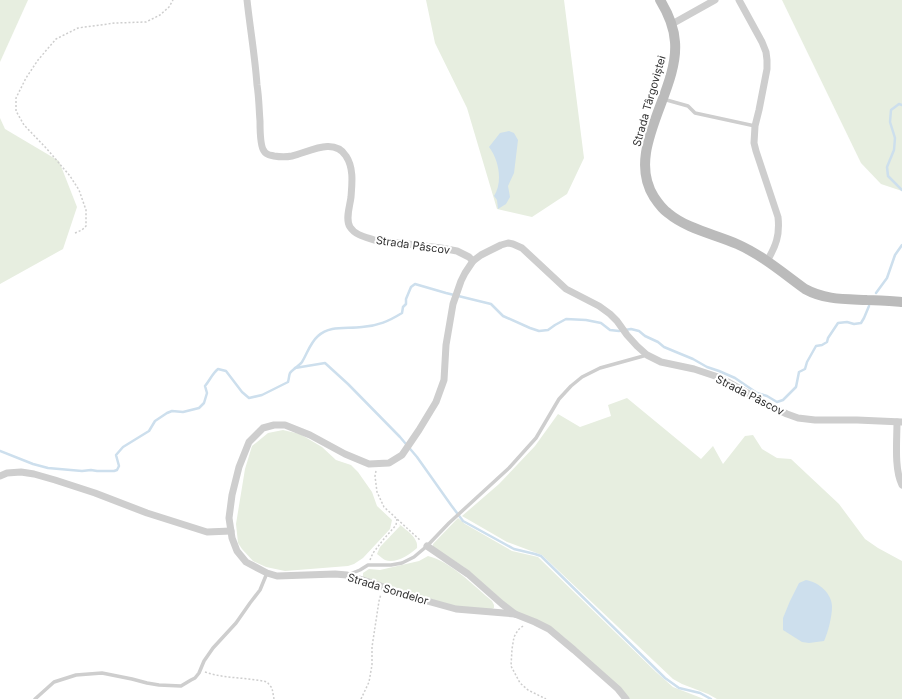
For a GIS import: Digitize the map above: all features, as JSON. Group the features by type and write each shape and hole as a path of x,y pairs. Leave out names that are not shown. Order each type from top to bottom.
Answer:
{"main road":[{"name":"Strada Târgoviștei","path":"660,0 672,24 675,53 664,99 653,124 646,151 647,181 659,204 679,221 737,244 754,253 814,294 845,299 902,302"}],"street":[{"name":"Strada Pâscov","path":"247,0 257,84 262,150 267,154 292,156 311,149 326,146 338,148 346,155 352,174 348,217 349,226 354,232 363,237 374,240 441,248 458,252 469,257 473,261 481,255 501,245 508,243 513,244 522,248 566,289 599,306 610,314 627,335 647,355 661,362 694,369 721,378 774,408 798,418 815,420 900,422 896,459 902,485"},
{"path":"672,24 715,0"},
{"path":"739,0 762,42 768,60 755,126 754,143 778,216 779,226 776,243 774,250 767,261"},
{"name":"Strada Sondelor","path":"473,261 460,281 453,304 446,345 444,380 436,402 402,455 390,463 369,464 345,454 310,435 285,425 274,425 263,428 248,442 239,467 232,495 229,518 232,538 237,551 246,562 267,573 277,576 347,575 456,609 515,614 535,622 549,629 574,650 618,689 626,699"},
{"path":"0,476 7,473 21,472 34,474 95,493 147,513 208,532 231,531"},
{"path":"427,546 468,574 515,614"}],"lane":[{"path":"664,99 688,106 695,113 755,126"},
{"path":"347,575 368,565 391,565 402,563 414,557 427,546 448,523 509,468 536,438 559,399 571,386 582,377 600,368 647,355"},
{"path":"34,699 54,682 76,675 102,674 132,678 159,685 181,686 195,678 199,673 204,661 213,648 236,623 254,599 260,590 267,573"}],"path":[{"path":"75,233 82,230 86,226 86,210 79,190 65,170 24,125 16,111 16,98 26,78 38,60 56,39 78,28 115,23 146,22 160,15 169,7 173,0"},
{"path":"378,464 375,476 377,492 384,508 427,546"},
{"path":"368,565 373,553 396,525 397,519"},
{"path":"361,699 369,682 372,665 372,647 382,586"},
{"path":"535,622 526,624 518,630 514,637 511,666 520,683 528,690 546,699"},
{"path":"201,669 207,673 217,675 268,682 272,688 274,699"}],"shaded area":[{"path":"0,0 28,0 0,62"},
{"path":"426,0 564,0 584,158 567,194 532,217 497,209 467,108 435,43"},
{"path":"782,0 902,0 902,191 881,184 861,163"},
{"path":"0,118 5,129 59,161 77,207 63,249 0,284"},
{"path":"627,398 701,459 713,446 723,464 745,436 753,435 762,449 777,458 791,459 839,504 865,539 902,561 902,699 717,699 673,679 542,555 507,542 462,516 499,484 535,446 558,414 580,427 611,416 608,405"},
{"path":"283,430 300,434 322,447 336,460 351,465 358,472 372,492 377,506 392,520 390,529 363,558 354,564 348,566 285,571 266,567 253,561 238,543 236,524 245,469 252,446 268,433"},
{"path":"458,518 465,524 512,551 538,557 673,687 704,699 628,699 564,637 522,615 509,606 464,567 433,547 433,544"},
{"path":"399,524 414,538 417,548 398,560 385,560 377,554 380,547 400,526"},
{"path":"428,556 445,563 462,575 492,601 494,608 490,610 458,607 399,590 363,577 363,573 369,569 380,570 419,561"}],"water":[{"path":"509,131 514,133 518,140 514,173 508,186 510,197 506,204 498,209 497,200 494,196 497,190 499,171 495,158 489,147 500,133"},
{"path":"806,580 820,586 830,597 832,607 831,620 824,641 809,643 802,642 783,630 783,618 790,601 799,583"}],"waterway":[{"path":"902,105 899,104 891,110 890,122 895,138 894,150 887,167 888,176 902,190"},
{"path":"876,293 887,278 895,255 902,245"},
{"path":"0,451 33,464 48,468 82,471 117,470 119,466 116,455 123,447 149,431 155,421 172,411 183,412 199,408 204,403 207,393 205,386 218,369 226,371 242,392 249,398 262,395 288,382 290,373 302,362 313,342 318,336 328,330 373,326 388,321 402,313 411,287 415,284 491,304 503,316 539,331 548,330 566,319 586,320 601,323 610,330 619,331 631,329 639,331 664,347 735,378 757,393 767,396 777,402 783,400 796,387 799,372 805,369 807,362 816,346 827,342 838,323 861,323 869,306"},
{"path":"295,368 325,363 348,384 400,437 417,457 463,521 514,549 541,556 665,678 679,688 700,693 711,699"}]}
